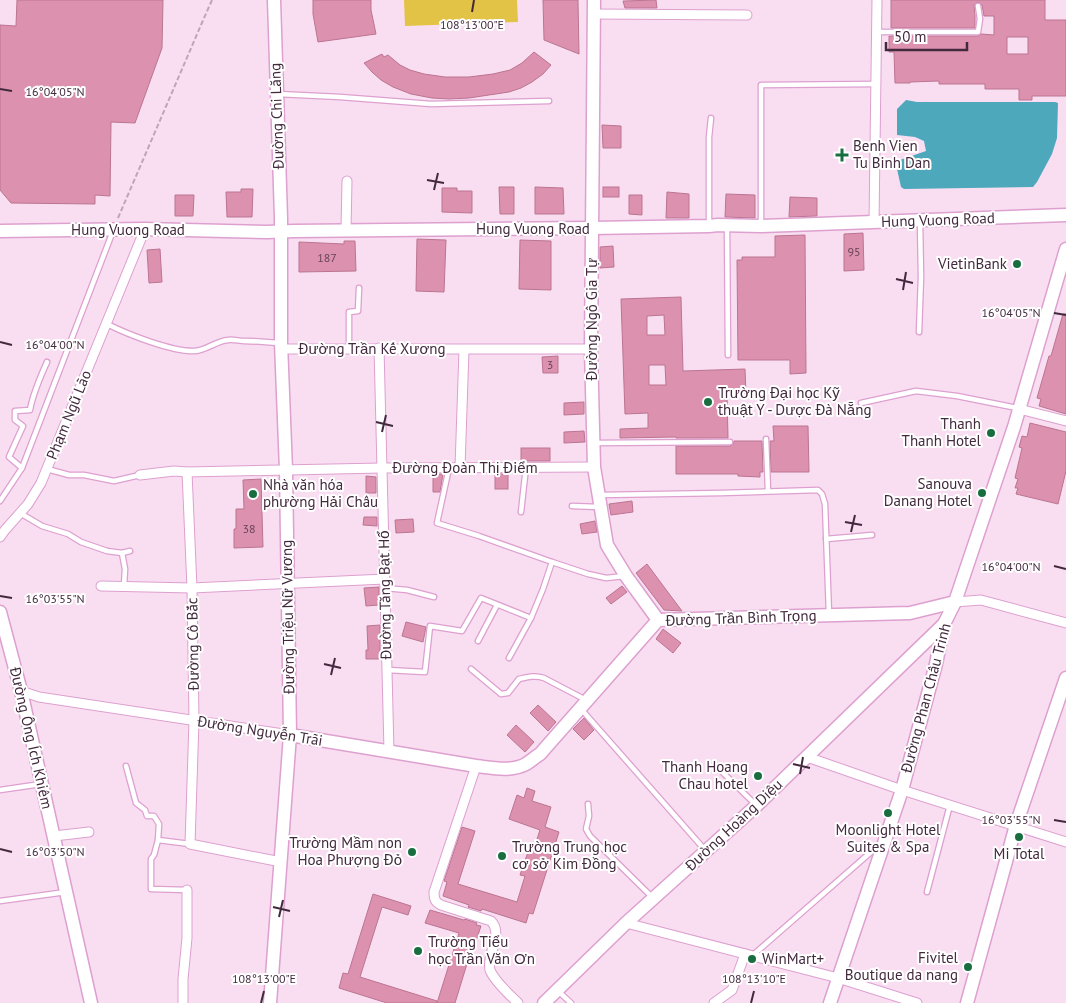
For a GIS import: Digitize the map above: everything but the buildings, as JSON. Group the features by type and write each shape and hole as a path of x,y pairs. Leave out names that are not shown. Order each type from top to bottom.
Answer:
{"street":[{"name":"Đường Chi Lăng","path":"274,0 281,231"},
{"name":"Đường Ngô Gia Tự","path":"594,0 590,349 594,467 607,545 626,576 658,620"},
{"path":"874,222 877,0"},
{"path":"594,14 747,15"},
{"path":"346,230 347,181"},
{"name":"Hung Vuong Road","path":"0,231 145,229 267,232 761,226 1066,215"},
{"name":"Phạm Ngũ Lão","path":"2,531 28,504 47,469 145,229"},
{"name":"Đường Triệu Nữ Vương","path":"270,1003 290,735 286,470 281,346 281,231"},
{"name":"Đường Phan Châu Trinh","path":"830,1003 902,790 936,664 944,624 955,602 1062,280 1066,249"},
{"name":"Đường Trần Kế Xương","path":"281,346 464,350 590,349"},
{"name":"Đường Tăng Bạt Hổ","path":"379,348 389,751"},
{"name":"Đường Trần Kế Xương","path":"460,468 464,350"},
{"path":"1019,409 1066,421"},
{"name":"Đường Đoàn Thị Điểm","path":"140,475 174,471 594,467"},
{"name":"Đường Cô Bắc","path":"187,472 192,588 194,721 190,844"},
{"path":"101,586 192,588 385,579"},
{"path":"955,602 981,600 1066,623"},
{"name":"Đường Trần Bình Trọng","path":"499,769 514,768 526,764 540,754 658,620 910,614 955,602"},
{"name":"Đường Ông Ích Khiêm","path":"0,612 21,691 91,1003"},
{"name":"Đường Hoàng Diệu","path":"544,1003 626,923 807,758 944,624"},
{"path":"916,651 936,664"},
{"path":"967,1003 1016,825 1066,678"},
{"name":"Đường Nguyễn Trãi","path":"21,691 39,697 499,769"},
{"path":"807,758 1066,842"},
{"path":"476,766 434,892 434,898 441,905 491,921 495,925 496,930 490,969 499,983 518,1003"},
{"path":"54,836 89,832"},
{"path":"190,844 281,862"},
{"path":"183,1003 187,938 187,890"},
{"path":"626,923 838,978 917,1003"},
{"path":"714,1003 732,990 748,955"}],"lane":[{"path":"877,32 978,32 980,19 978,6"},
{"path":"761,226 761,85 876,84"},
{"path":"277,94 431,104 550,101"},
{"path":"709,226 709,137 711,118"},
{"path":"919,332 921,277 920,221"},
{"path":"727,225 728,355"},
{"path":"0,501 22,468 113,230"},
{"path":"349,348 349,312 358,311 359,288"},
{"path":"106,324 142,339 187,350 196,351 228,340 281,346"},
{"path":"22,468 9,457 23,426 15,420 15,411 30,410 36,385 48,362"},
{"path":"861,404 916,391 957,396 1019,409"},
{"path":"766,439 768,491"},
{"path":"593,444 730,442"},
{"path":"521,512 526,467"},
{"path":"449,468 437,523 588,574 606,578 626,576"},
{"path":"47,469 114,481 140,475"},
{"path":"572,506 600,501 768,491 818,490 823,497 830,615"},
{"path":"20,513 42,526 68,534 81,542 106,551 130,552"},
{"path":"826,538 872,535"},
{"path":"122,553 124,587"},
{"path":"509,658 543,589 552,562"},
{"path":"385,588 407,590 434,597"},
{"path":"387,670 425,672 430,626 462,631 480,598 530,618"},
{"path":"478,640 497,605"},
{"path":"471,669 501,694 508,693 519,679 538,676 584,704 707,851"},
{"path":"715,765 756,806"},
{"path":"126,766 136,803 145,810 147,816 154,816 159,824 158,840 151,860 151,889 187,890"},
{"path":"0,790 42,784"},
{"path":"588,804 590,816 586,829 590,836 654,898"},
{"path":"927,892 950,805"},
{"path":"158,840 190,844"},
{"path":"748,955 884,841"},
{"path":"0,900 67,892"},
{"path":"557,990 571,1003"}],"path":[{"path":"113,230 212,0"}],"shaded area":[{"path":"404,0 517,0 518,22 405,26"}],"water":[{"path":"906,100 917,102 1055,102 1058,103 1057,138 1052,154 1033,187 904,189 901,187 897,169 900,160 926,151 924,141 915,137 897,135 897,109"}],"place":[{"name":"Benh Vien Tu Binh Dan","path":"842,155"},
{"name":"VietinBank","path":"1017,264"},
{"name":"Trường Đại học Kỹ thuật Y - Dược Đà Nẵng","path":"708,402"},
{"name":"Thanh Thanh Hotel","path":"991,433"},
{"name":"Sanouva Danang Hotel","path":"982,493"},
{"name":"Nhà văn hóa phường Hải Châu","path":"253,494"},
{"name":"Thanh Hoang Chau hotel","path":"758,776"},
{"name":"Moonlight Hotel Suites & Spa","path":"888,813"},
{"name":"Mi Total","path":"1019,837"},
{"name":"Trường Mầm non Hoa Phượng Đỏ","path":"412,852"},
{"name":"Trường Trung học cơ sở Kim Đồng","path":"502,856"},
{"name":"Trường Tiểu học Trần Văn Ơn","path":"418,951"},
{"name":"WinMart+","path":"752,959"},
{"name":"Fivitel Boutique da nang","path":"968,967"}]}
